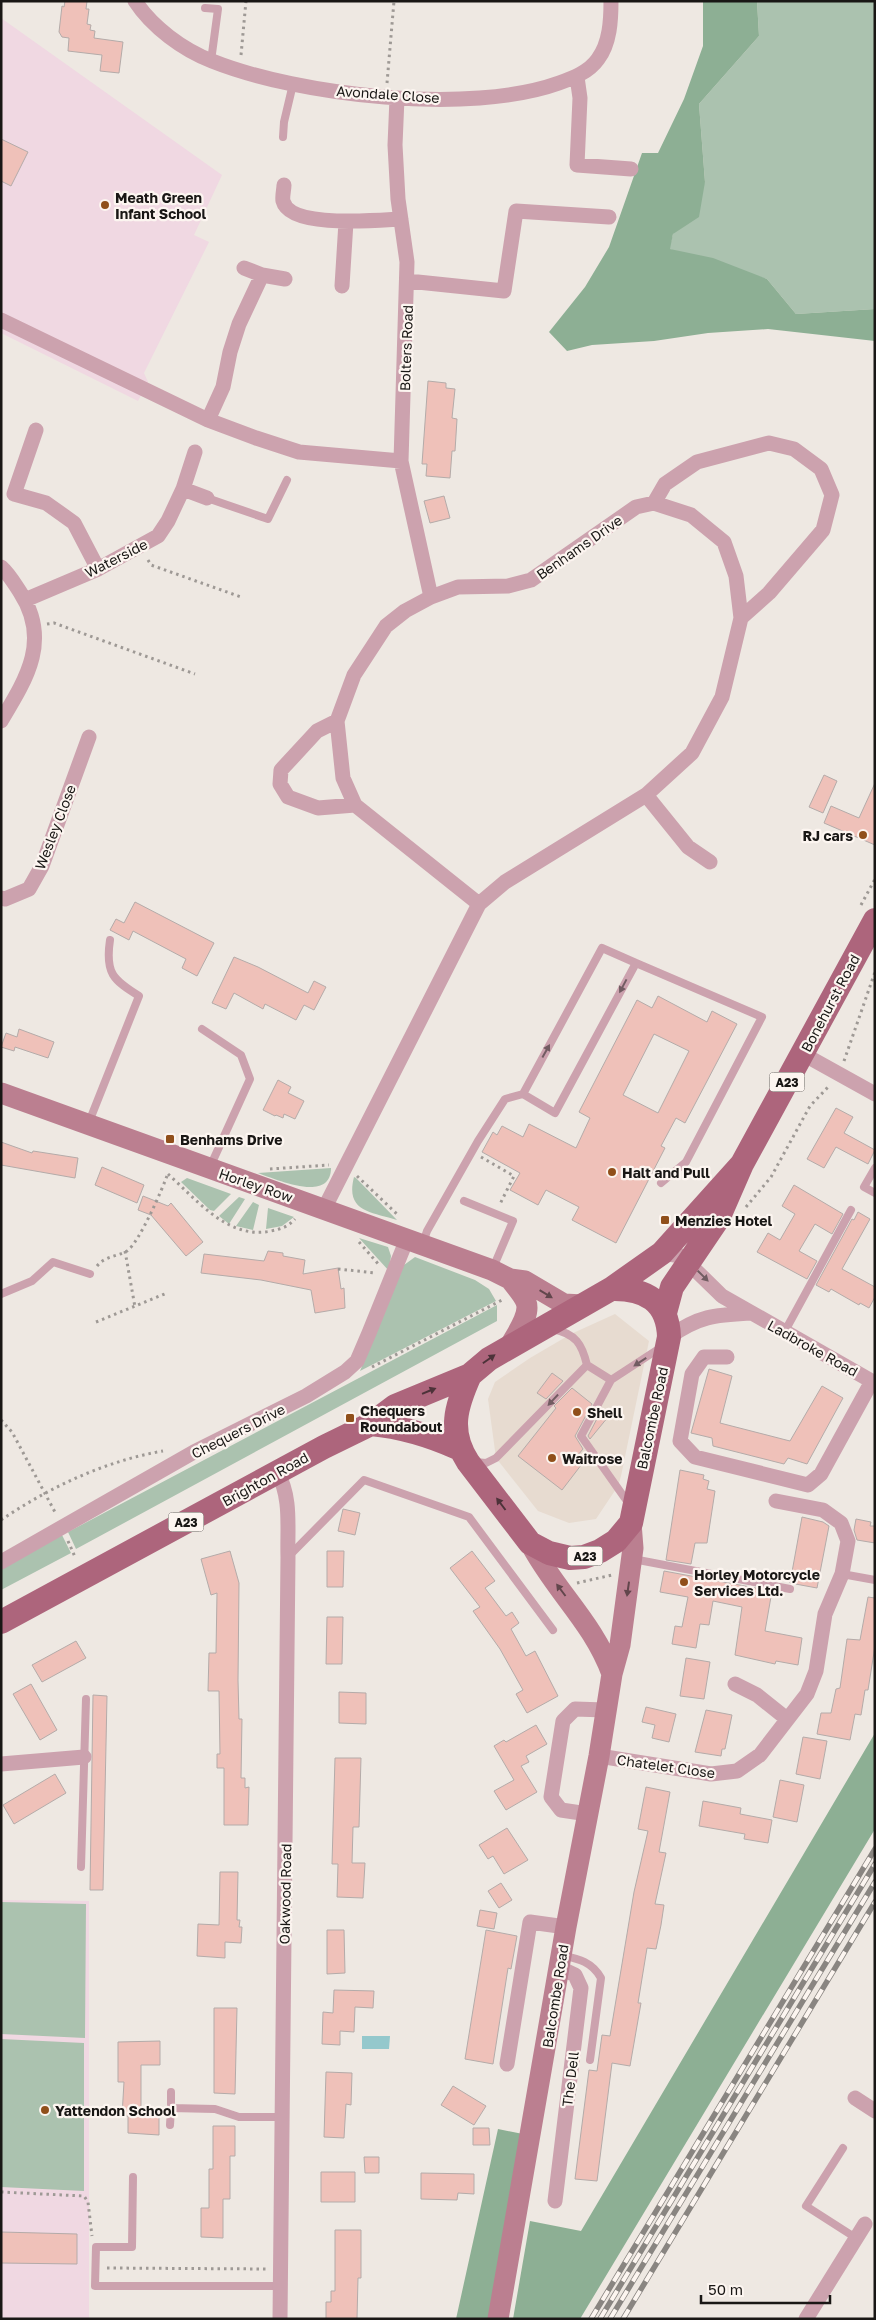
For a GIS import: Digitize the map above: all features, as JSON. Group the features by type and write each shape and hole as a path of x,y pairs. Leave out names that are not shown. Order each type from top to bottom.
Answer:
{"main road":[{"name":"Bonehurst Road","path":"665,1313 672,1287 718,1219 742,1164 803,1054 866,917"},
{"name":"Horley Row","path":"1,1093 88,1124 170,1164 209,1168 415,1242 504,1282 525,1281 564,1304 583,1305"},
{"name":"Bonehurst Road","path":"610,1289 662,1253 742,1164"},
{"path":"504,1282 524,1298 527,1309 526,1317 510,1346"},
{"path":"610,1289 625,1289 645,1294 655,1301 665,1313"},
{"name":"Brighton Road","path":"1,1622 277,1472 371,1424 395,1406 470,1375 489,1359 510,1346 610,1289"},
{"name":"Balcombe Road","path":"498,2319 566,1926 599,1756 605,1710 620,1645 624,1619 625,1566 632,1517 668,1340 665,1313"},
{"name":"A23","path":"463,1455 456,1420 459,1399 470,1375"},
{"name":"A23","path":"371,1424 398,1426 426,1434 463,1455"},
{"name":"Balcombe Road","path":"463,1455 530,1543 540,1562 591,1629 603,1650 612,1674"},
{"name":"Balcombe Road","path":"530,1543 549,1553 570,1558 584,1556 600,1551 616,1541 632,1517"},
{"path":"591,1629 607,1629 624,1619"}],"street":[{"name":"Avondale Close","path":"135,1 142,12 177,43 211,61 293,84 391,97 496,97 544,88 577,76 598,59 611,28 612,1"},
{"path":"577,76 580,98 577,165 631,169"},
{"name":"Bolters Road","path":"391,97 401,219 408,262 401,461 430,597"},
{"path":"284,185 283,201 290,212 309,218 346,222 401,219"},
{"path":"408,281 504,291 516,211 609,217"},
{"path":"342,286 346,222"},
{"path":"244,268 262,275 286,279"},
{"path":"208,420 223,388 230,352 239,324 262,275"},
{"path":"1,320 208,420 300,452 401,461"},
{"path":"36,430 14,494 46,503 74,523 98,568"},
{"path":"324,1209 479,904 505,882 646,795 692,753 722,697 741,618 736,576 724,542 691,514 654,503 665,484 697,462 769,443 794,449 821,469 832,495 823,530 769,593 741,618"},
{"name":"Waterside","path":"25,600 98,568 158,536 168,521 183,489 195,452"},
{"path":"183,489 208,498"},
{"name":"Benhams Drive","path":"479,904 355,805 343,778 337,721 354,675 386,626 405,611 430,597 458,587 508,586 531,580 636,507 654,503"},
{"path":"1,567 7,572 25,600 34,626 35,641 32,663 24,683 1,721"},
{"path":"337,721 317,731 281,770 280,784 288,797 318,808 355,805"},
{"name":"Wesley Close","path":"1,898 5,899 29,889 42,866 88,737"},
{"path":"646,795 688,847 710,862"},
{"path":"803,1054 875,1094"},
{"name":"Chequers Drive","path":"1,1562 194,1452 306,1396 345,1372 356,1361 415,1242"},
{"name":"Ladbroke Road","path":"662,1253 681,1256 722,1296 874,1382"},
{"path":"668,1340 685,1326 708,1316 750,1313"},
{"path":"727,1357 704,1357 692,1374 680,1441 695,1457 808,1485 821,1474 874,1382"},
{"name":"Oakwood Road","path":"277,1472 284,1484 286,1498 288,1557 280,2319"},
{"name":"Chatelet Close","path":"599,1756 711,1774 736,1772 760,1756 813,1682 825,1614 842,1574 848,1541 841,1523 823,1510 776,1501"},
{"path":"735,1684 757,1695 787,1719"},
{"path":"588,1814 561,1810 551,1797 563,1721 574,1709 605,1710"},
{"path":"1,1764 84,1757"},
{"path":"507,2064 530,1922 566,1926"},
{"name":"The Dell","path":"555,2201 581,1988 575,1975 561,1961"},
{"path":"855,2098 875,2111"},
{"path":"806,2319 865,2224"}],"lane":[{"path":"205,8 218,9 211,61"},
{"path":"283,137 284,122 293,84"},
{"path":"208,498 268,519 287,480"},
{"path":"88,1124 139,996 118,983 110,971 107,957 110,940"},
{"path":"415,1242 427,1231 505,1099 523,1094 602,948 762,1017 686,1162 661,1183"},
{"path":"523,1094 555,1113 636,963"},
{"path":"202,1029 241,1055 250,1079 209,1168"},
{"path":"875,1168 864,1187 875,1193"},
{"path":"464,1201 513,1221 504,1282"},
{"path":"785,1331 852,1210"},
{"path":"1,1294 32,1281 53,1262 90,1274"},
{"path":"546,1327 571,1334 582,1347 587,1365 611,1380"},
{"path":"632,1517 618,1486 581,1436 611,1380 668,1340"},
{"path":"463,1455 486,1463 496,1458 587,1365"},
{"path":"288,1557 364,1480 469,1517 553,1630"},
{"path":"625,1566 790,1589"},
{"path":"842,1574 875,1580"},
{"path":"81,1867 86,1699"},
{"path":"561,1961 582,1959 595,1967 601,1978 590,2060"},
{"path":"170,2125 171,2092"},
{"path":"171,2108 215,2109 239,2117 282,2117"},
{"path":"843,2148 806,2206 856,2238"},
{"path":"133,2178 132,2247 96,2247 95,2286 280,2286"}],"path":[{"path":"240,70 246,1"},
{"path":"391,97 394,1"},
{"path":"142,546 151,565 241,598"},
{"path":"34,626 54,623 195,674"},
{"path":"866,917 875,880"},
{"path":"742,1211 772,1177 810,1106 841,1074 875,972"},
{"path":"472,1152 514,1176 495,1213"},
{"path":"90,1274 102,1259 125,1251 142,1230 170,1164 217,1218 237,1230 254,1233 282,1229 298,1216"},
{"path":"338,1268 378,1273 384,1271 354,1236"},
{"path":"125,1251 135,1307"},
{"path":"345,1372 360,1373 504,1282"},
{"path":"96,1322 167,1294"},
{"path":"1,1420 12,1432 58,1520"},
{"path":"1,1520 44,1492 131,1458 186,1446 194,1452"},
{"path":"64,1534 75,1557"},
{"path":"571,1584 625,1566"}],"shaded area":[{"name":"Meath Green Infant School","path":"1,18 222,175 194,235 209,242 144,373 148,382 138,401 1,333"},
{"path":"615,1314 649,1341 621,1476 618,1486 596,1519 569,1523 538,1511 496,1458 488,1399 495,1382 530,1358 571,1334"},
{"name":"Yattendon School","path":"1,1900 89,1901 89,2319 1,2319"}],"green space":[{"path":"703,1 757,1 759,36 699,104 705,182 699,217 673,234 670,249 713,258 767,279 796,314 875,309 875,341 768,329 708,333 654,341 592,345 567,351 549,332 585,287 609,247 642,153 658,153 684,99 703,46"},
{"path":"757,1 875,1 875,309 796,314 767,279 669,249 673,234 705,182 699,104 759,36"},
{"path":"331,1168 329,1179 322,1185 312,1187 289,1184 258,1173"},
{"path":"354,1177 397,1220 362,1209 357,1204 353,1197 352,1189"},
{"path":"187,1178 231,1194 214,1211 210,1210 181,1182"},
{"path":"239,1197 245,1199 229,1224 219,1216"},
{"path":"253,1202 259,1205 253,1230 236,1226"},
{"path":"268,1208 294,1217 282,1226 266,1229"},
{"path":"359,1238 388,1247 391,1256 389,1271"},
{"path":"415,1257 475,1280 489,1289 496,1301 360,1371 404,1265"},
{"path":"497,1305 497,1321 76,1549 68,1532"},
{"path":"62,1535 71,1553 1,1590 1,1567"},
{"path":"875,1733 875,1829 580,2319 513,2319 530,2221 581,2231"},
{"path":"1,1902 86,1904 85,2038 1,2034"},
{"path":"1,2039 84,2043 84,2191 1,2187"},
{"path":"498,2129 523,2134 489,2319 456,2319"}],"water":[{"path":"362,2036 390,2036 389,2049 362,2049"}],"building":[{"path":"65,1 87,1 86,9 89,9 87,24 91,25 90,30 95,31 94,38 123,42 119,73 100,71 102,55 68,51 69,38 62,37 59,32 62,6 64,7"},
{"path":"1,139 28,152 11,186 1,181"},
{"path":"428,381 446,383 446,388 455,389 452,418 457,419 455,451 452,451 450,478 426,476 427,464 422,464"},
{"path":"444,496 450,518 430,523 424,501"},
{"path":"824,775 837,781 823,813 809,807"},
{"name":"RJ cars","path":"875,783 875,845 824,823 831,806 859,818"},
{"path":"135,902 214,943 197,976 182,968 186,959 133,931 129,940 110,930 116,919 124,923"},
{"path":"234,957 258,967 308,993 314,981 326,987 314,1010 304,1005 296,1020 265,1004 263,1009 234,993 226,1009 212,1003"},
{"path":"658,996 707,1022 712,1011 737,1024 685,1123 676,1118 661,1146 665,1148 616,1243 572,1220 579,1207 546,1190 538,1205 510,1190 520,1173 482,1152 493,1132 497,1135 502,1126 523,1137 529,1124 576,1148 590,1118 579,1112 637,1000 652,1008","holes":["654,1034 689,1051 658,1113 623,1095"]},
{"path":"19,1029 54,1042 48,1058 15,1047 14,1051 1,1047 6,1033 17,1037"},
{"path":"278,1080 291,1087 288,1093 304,1101 295,1119 284,1114 283,1118 275,1116 263,1110"},
{"path":"836,1108 853,1117 844,1133 875,1150 868,1164 836,1147 824,1168 807,1159"},
{"path":"1,1142 32,1153 33,1151 78,1158 75,1178 1,1165"},
{"path":"102,1167 144,1185 137,1203 95,1185"},
{"path":"794,1185 843,1214 832,1234 815,1224 799,1251 817,1261 807,1279 757,1252 768,1233 780,1240 795,1214 782,1206"},
{"path":"143,1196 168,1206 171,1203 203,1242 186,1256 151,1215 138,1210"},
{"path":"858,1212 870,1219 842,1269 875,1287 875,1297 869,1308 860,1303 859,1305 831,1289 829,1292 816,1285 852,1219 854,1220"},
{"path":"268,1251 283,1253 283,1256 305,1260 303,1274 338,1268 341,1289 344,1288 345,1308 315,1313 311,1290 261,1280 201,1273 204,1254 264,1261"},
{"path":"709,1369 732,1376 720,1423 790,1441 822,1386 843,1398 807,1464 788,1458 784,1464 713,1446 712,1438 691,1433"},
{"path":"552,1373 563,1381 546,1399 537,1393"},
{"path":"572,1388 592,1404 575,1436 583,1449 578,1455 585,1460 562,1490 518,1456 556,1408 554,1406"},
{"path":"601,1411 608,1417 590,1439 588,1436"},
{"path":"680,1470 704,1475 703,1479 709,1481 707,1489 715,1491 707,1543 695,1543 691,1564 666,1560"},
{"path":"343,1509 360,1513 355,1535 338,1531"},
{"path":"802,1517 823,1522 829,1526 817,1588 790,1583"},
{"path":"856,1519 871,1522 870,1526 875,1526 875,1543 857,1540 854,1530"},
{"path":"230,1551 239,1583 238,1680 239,1719 242,1719 241,1778 245,1778 245,1788 249,1787 248,1825 224,1825 224,1768 217,1768 217,1754 220,1754 219,1691 208,1691 209,1653 216,1653 217,1593 211,1595 201,1559"},
{"path":"327,1551 344,1551 343,1587 327,1587"},
{"path":"472,1551 495,1581 485,1588 506,1616 512,1612 519,1623 511,1629 526,1656 535,1651 558,1696 527,1713 516,1694 523,1690 500,1649 473,1611 480,1607 450,1568"},
{"path":"664,1571 772,1591 765,1631 802,1638 798,1665 776,1661 775,1664 735,1655 742,1607 713,1601 709,1625 700,1624 696,1648 672,1644 675,1626 682,1627 688,1597 660,1592"},
{"path":"868,1597 875,1598 875,1646 868,1690 865,1690 861,1715 855,1714 850,1740 817,1734 821,1713 831,1713 836,1689 840,1688 847,1639 860,1640"},
{"path":"327,1617 343,1617 342,1664 326,1664"},
{"path":"76,1641 86,1658 42,1682 32,1665"},
{"path":"686,1658 710,1662 704,1699 680,1696"},
{"path":"31,1684 57,1730 40,1740 13,1694"},
{"path":"339,1692 366,1693 366,1724 339,1723"},
{"path":"93,1695 107,1696 103,1890 90,1890"},
{"path":"646,1707 676,1714 669,1742 652,1738 655,1725 642,1722"},
{"path":"706,1710 732,1715 725,1749 722,1749 721,1756 695,1752"},
{"path":"536,1725 547,1744 526,1756 529,1762 521,1766 537,1792 506,1810 494,1791 514,1780 494,1746 504,1740 506,1742"},
{"path":"803,1737 827,1741 820,1779 796,1774"},
{"path":"335,1758 361,1758 359,1827 353,1827 352,1863 365,1863 363,1898 337,1897 338,1864 332,1864"},
{"path":"55,1774 66,1793 14,1824 3,1805"},
{"path":"780,1780 804,1785 797,1822 773,1817"},
{"path":"646,1787 670,1792 659,1852 666,1853 655,1904 664,1905 661,1925 656,1949 647,1948 638,2003 641,2003 630,2066 612,2063 597,2181 575,2179 589,2070 597,2071 602,2035 610,2036 634,1892 648,1831 638,1829"},
{"path":"703,1801 741,1808 740,1814 772,1820 768,1843 744,1839 745,1834 699,1826"},
{"path":"507,1828 528,1860 504,1874 493,1856 488,1859 479,1845"},
{"path":"220,1872 238,1872 237,1920 240,1920 239,1927 242,1927 241,1943 225,1942 225,1958 197,1956 198,1924 219,1925"},
{"path":"501,1883 512,1900 499,1908 488,1891"},
{"path":"480,1910 497,1913 494,1929 477,1926"},
{"path":"327,1930 344,1930 345,1973 327,1974"},
{"path":"486,1930 517,1936 511,1969 508,1968 493,2064 465,2059"},
{"path":"334,1990 374,1991 373,2008 355,2007 354,2032 340,2031 340,2045 322,2044 323,2012 333,2013"},
{"path":"214,2008 237,2008 235,2094 214,2093"},
{"path":"160,2041 160,2065 141,2065 141,2109 159,2110 159,2135 128,2133 128,2116 122,2116 124,2082 118,2082 118,2042"},
{"path":"326,2072 352,2073 351,2105 346,2104 344,2138 324,2137"},
{"path":"453,2086 486,2106 474,2125 441,2105"},
{"path":"213,2126 235,2126 235,2156 230,2156 230,2199 223,2199 223,2238 201,2237 201,2208 209,2208 209,2169 213,2169"},
{"path":"473,2128 489,2128 490,2145 473,2145"},
{"path":"364,2157 379,2157 379,2173 365,2173"},
{"path":"321,2172 355,2172 355,2202 321,2202"},
{"path":"421,2173 474,2174 474,2194 458,2193 457,2200 421,2199"},
{"path":"335,2230 361,2230 361,2278 358,2278 357,2319 326,2319 326,2302 331,2302 331,2291 335,2291"},
{"path":"1,2232 77,2234 77,2264 1,2263"}],"railway":[{"path":"591,2319 875,1849"},
{"path":"600,2319 875,1864"},
{"path":"610,2319 875,1882"},
{"path":"623,2319 875,1902"}],"place":[{"name":"Meath Green Infant School","path":"105,205"},
{"name":"RJ cars","path":"863,835"},
{"name":"Benhams Drive","path":"170,1139"},
{"name":"Halt and Pull","path":"612,1172"},
{"name":"Menzies Hotel","path":"665,1220"},
{"name":"Shell","path":"577,1412"},
{"name":"Chequers Roundabout","path":"350,1418"},
{"name":"Waitrose","path":"552,1458"},
{"name":"Horley Motorcycle Services Ltd.","path":"684,1582"},
{"name":"Yattendon School","path":"45,2110"}]}
